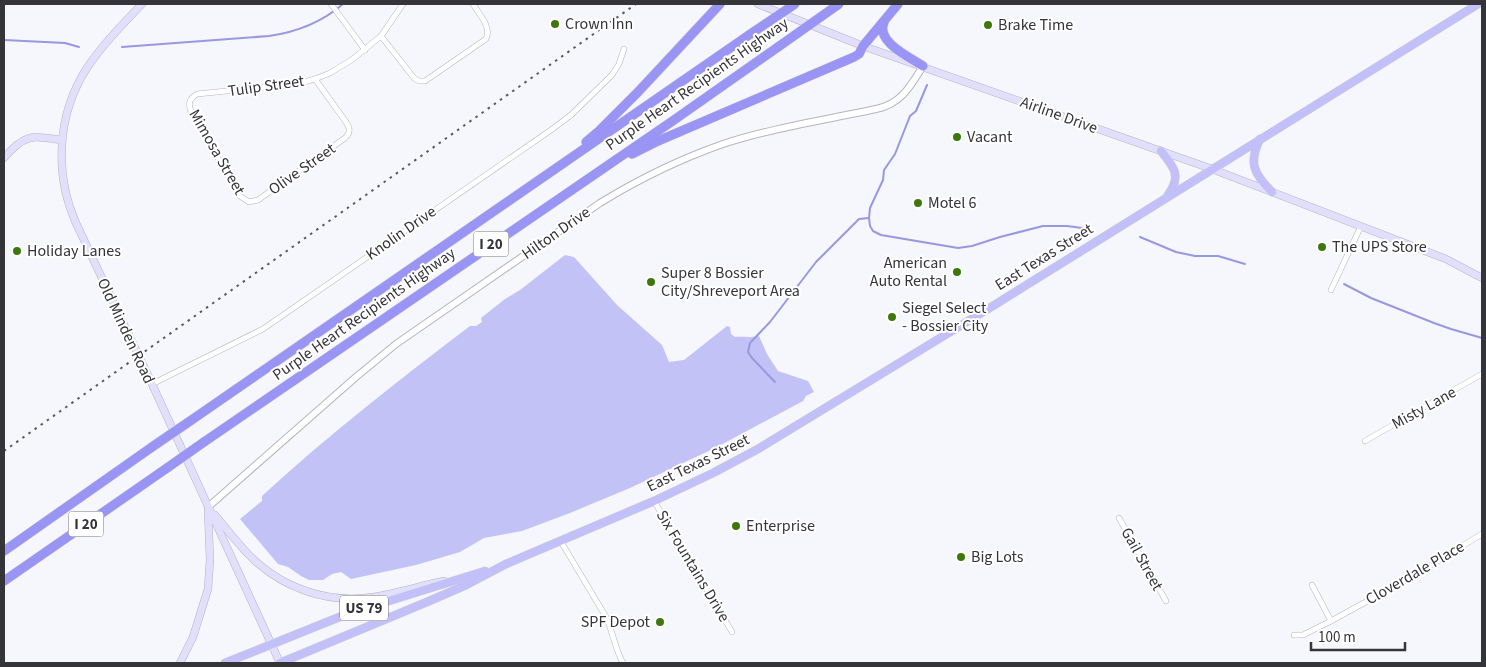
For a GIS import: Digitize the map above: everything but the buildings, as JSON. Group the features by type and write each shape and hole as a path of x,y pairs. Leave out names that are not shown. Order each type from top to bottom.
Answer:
{"highway":[{"path":"527,188 599,131 720,4"},
{"name":"Purple Heart Recipients Highway","path":"4,551 193,418 795,4"},
{"name":"Purple Heart Recipients Highway","path":"4,581 840,4"},
{"path":"588,178 658,141 854,57 859,54 863,46 896,7"},
{"path":"896,7 882,26 883,34 890,43 922,66"}],"main road":[{"name":"Old Minden Road","path":"142,4 97,54 82,76 68,110 62,140 62,173 70,208 280,663"},
{"name":"Airline Drive","path":"758,4 863,46 1212,169 1446,259 1482,278"},
{"name":"East Texas Street","path":"280,663 466,585 506,564 654,501 713,473 793,429 1478,4"},
{"path":"4,158 17,144 29,138 38,137 62,140"},
{"path":"1260,139 1254,152 1254,166 1259,177 1272,192"},
{"path":"1161,151 1176,175 1174,186 1167,197"},
{"path":"208,507 249,555 270,574 284,582 312,593 335,598 371,597 471,576"},
{"path":"180,663 193,637 208,589 210,538 208,507"},
{"name":"East Texas Street","path":"225,663 347,614 506,564"}],"street":[{"path":"331,4 365,50"},
{"name":"Tulip Street","path":"190,99 197,94 280,86 315,79 342,67 381,36 403,4"},
{"path":"381,36 414,78 422,82 486,39 488,35 486,26 473,4"},
{"name":"Knolin Drive","path":"152,384 263,328 565,120 612,75 619,64 624,49"},
{"name":"Hilton Drive","path":"208,507 389,350 600,203 633,183 674,163 725,144 754,135 881,108 902,97 922,66"},
{"name":"Olive Street","path":"249,202 258,200 345,138 350,132 346,122 315,79"},
{"name":"Mimosa Street","path":"190,99 190,112 240,196 249,202"},
{"path":"1331,290 1361,226"},
{"name":"Misty Lane","path":"1365,441 1482,375"},
{"name":"Six Fountains Drive","path":"654,501 732,632"},
{"name":"Gail Street","path":"1119,518 1166,601"},
{"name":"Cloverdale Place","path":"1294,635 1307,634 1405,580 1482,534"},
{"path":"560,540 606,617 617,652 623,663"},
{"path":"1312,586 1331,621"}],"shaded area":[{"path":"565,255 574,257 617,305 662,345 669,362 684,360 727,326 730,327 731,334 735,337 759,336 767,354 778,371 808,381 814,392 806,396 803,401 717,447 630,488 522,531 484,538 460,552 416,565 351,579 341,572 332,574 323,580 309,580 288,567 278,564 240,519 262,501 262,496 287,473 364,408 470,326 476,326 482,322 481,318"}],"waterway":[{"path":"122,47 269,36 308,26 335,11 343,4"},
{"path":"4,40 65,43 79,47"},
{"path":"927,85 916,111 910,116 895,154 884,170 883,180 870,208 870,226 873,231 881,235 958,248 972,246 1043,226 1082,228"},
{"path":"775,382 748,352 750,343 770,322 816,262 859,219 869,218"},
{"path":"1140,237 1176,252 1195,256 1218,256 1245,264"},
{"path":"1344,284 1371,298 1434,323 1482,338"}],"railway":[{"path":"4,451 636,4"}],"place":[{"name":"Crown Inn","path":"555,24"},
{"name":"Brake Time","path":"988,25"},
{"name":"Vacant","path":"957,137"},
{"name":"Motel 6","path":"918,203"},
{"name":"The UPS Store","path":"1322,247"},
{"name":"Holiday Lanes","path":"17,251"},
{"name":"American Auto Rental","path":"957,272"},
{"name":"Super 8 Bossier City/Shreveport Area","path":"651,282"},
{"name":"Siegel Select - Bossier City","path":"892,317"},
{"name":"Enterprise","path":"736,526"},
{"name":"Big Lots","path":"961,557"},
{"name":"SPF Depot","path":"660,622"}]}
